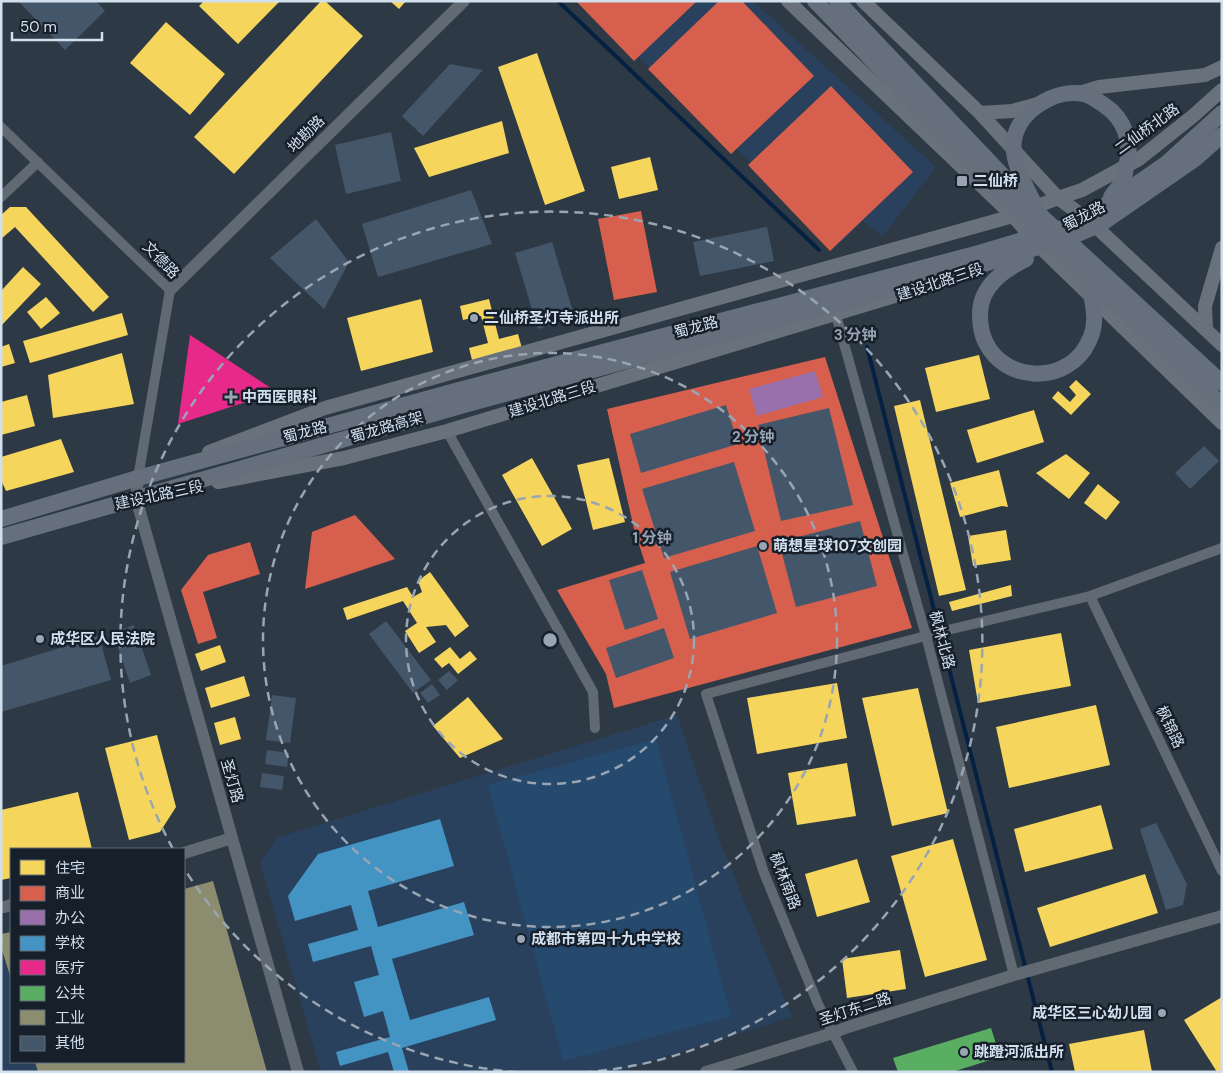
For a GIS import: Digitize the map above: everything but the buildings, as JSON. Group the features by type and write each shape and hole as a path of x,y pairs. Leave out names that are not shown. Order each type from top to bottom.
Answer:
{"main road":[{"path":"788,1 1013,216 1042,250 1222,423"},
{"path":"837,1 1041,216 1222,383"},
{"path":"863,1 980,113 1058,198 1091,222 1222,345"},
{"path":"818,4 1036,229 1222,405"},
{"path":"980,113 1012,111 1100,87 1205,75 1222,67"},
{"name":"二仙桥北路","path":"1058,198 1082,190 1139,159 1222,90"},
{"path":"1041,216 1017,166 1014,140 1020,126 1032,110 1055,95 1084,94 1114,112 1125,129 1130,143 1123,181 1110,197 1078,218 1050,232"},
{"name":"蜀龙路","path":"138,478 458,390 979,253 1076,224 1167,163 1222,113"},
{"path":"1091,222 1163,171 1222,123"},
{"name":"蜀龙路","path":"464,405 967,269 1071,237 1101,224 1146,195 1195,160 1222,135"},
{"name":"建设北路三段","path":"1,519 138,478 325,408 1013,216 1058,198"},
{"name":"建设北路三段","path":"1,538 136,498 344,458 447,431 836,315 1042,250 1091,222"},
{"path":"1071,237 1014,265 998,276 986,292 980,309 980,327 986,344 997,358 1012,369 1029,374 1047,374 1064,368 1078,357 1089,343 1094,324 1093,304 1086,277"},
{"path":"1206,329 1205,306 1222,248"},
{"name":"蜀龙路高架","path":"136,498 464,405"}],"street":[{"name":"地勘路","path":"170,290 464,1"},
{"name":"文德路","path":"1,127 170,290 136,498"},
{"path":"1,197 38,162"},
{"name":"枫林北路","path":"836,315 931,636 1014,975"},
{"path":"447,431 593,692 595,728"},
{"name":"圣灯路","path":"136,498 298,1072"},
{"path":"931,636 952,629 1090,596 1222,548"},
{"name":"枫锦路","path":"1090,596 1222,872"},
{"name":"枫林南路","path":"853,1072 818,1004 764,873 706,694 931,636"},
{"path":"185,853 232,838"},
{"name":"圣灯东二路","path":"706,1072 833,1034 845,1028 1014,975 1222,916"}],"shaded area":[{"path":"579,1 753,1 936,167 883,236 863,221 839,245"},
{"name":"成都市第四十九中学校","path":"677,715 722,847 792,1017 616,1072 321,1072 260,862 278,837"},
{"path":"656,739 731,1016 563,1061 488,785"},
{"path":"1,947 10,978 10,1063 35,1063 38,1072 1,1072"}],"waterway":[{"path":"558,1 819,250"},
{"path":"867,347 1052,1072"}],"place":[{"name":"二仙桥","path":"962,181"},
{"name":"二仙桥圣灯寺派出所","path":"474,318"},
{"name":"中西医眼科","path":"231,397"},
{"name":"萌想星球107文创园","path":"763,546"},
{"name":"成华区人民法院","path":"40,639"},
{"name":"成都市第四十九中学校","path":"521,939"},
{"name":"成华区三心幼儿园","path":"1162,1013"},
{"name":"跳蹬河派出所","path":"964,1052"}]}
